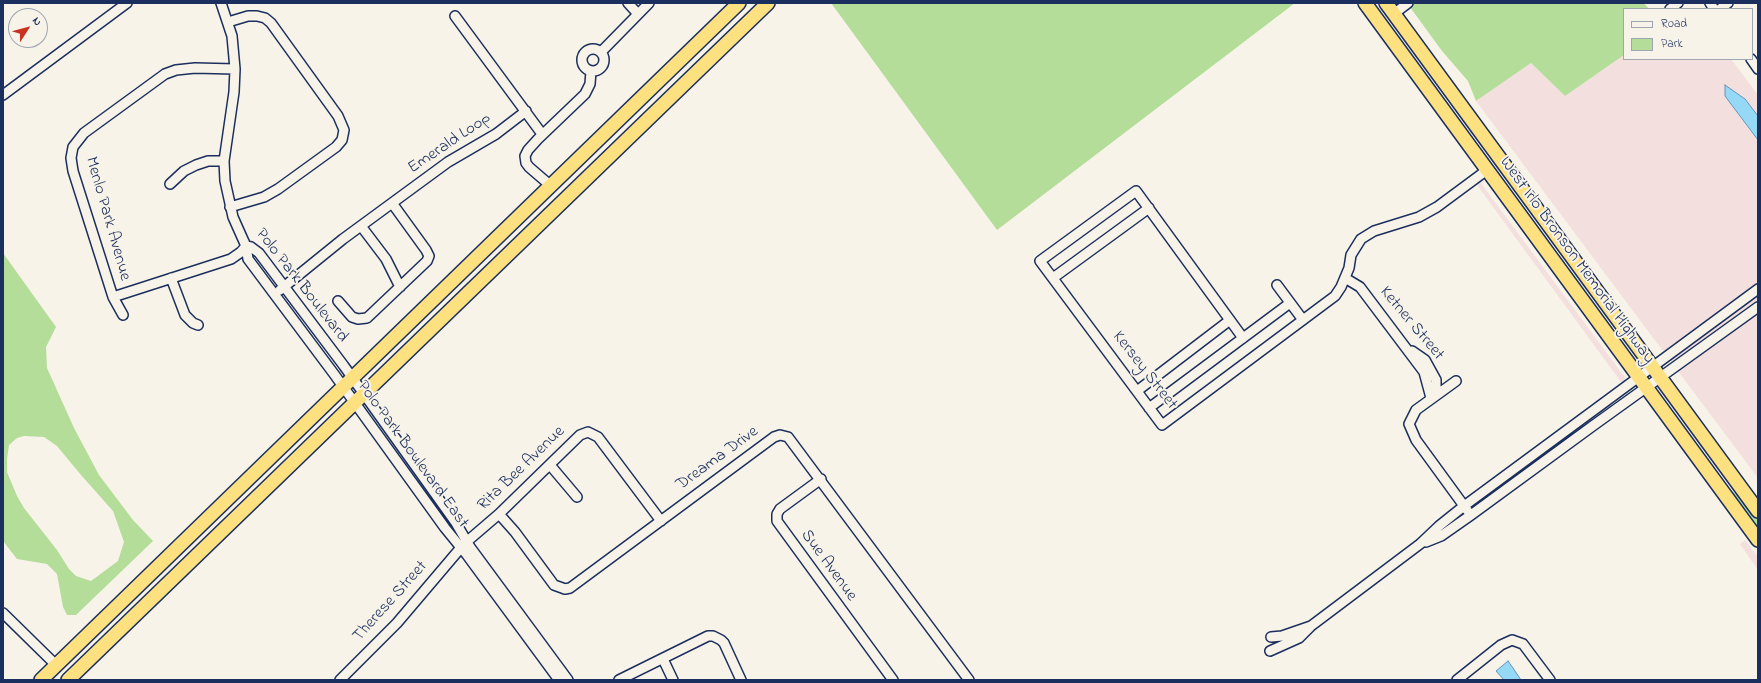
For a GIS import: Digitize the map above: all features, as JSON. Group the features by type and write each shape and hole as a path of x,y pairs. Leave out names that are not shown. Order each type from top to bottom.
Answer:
{"highway":[{"path":"41,680 740,3"},
{"path":"69,680 768,3"},
{"name":"West Irlo Bronson Memorial Highway","path":"1365,3 1374,9 1487,170 1758,540"},
{"path":"1374,9 1390,15 1389,6"},
{"name":"West Irlo Bronson Memorial Highway","path":"1389,6 1758,511"},
{"path":"1374,9 1388,22 1406,43 1412,46 1418,45"},
{"path":"1487,170 1495,171 1520,186"},
{"path":"69,680 69,670 73,662 119,604"},
{"path":"53,680 56,665"}],"street":[{"path":"3,95 127,3"},
{"name":"Polo Park Boulevard","path":"221,3 228,22 233,44 235,69 234,92 224,161 225,181 230,207 246,246 251,247 258,253 284,286 316,330 359,399"},
{"path":"628,3 638,14"},
{"path":"601,52 649,3"},
{"path":"1389,6 1408,3"},
{"path":"228,22 248,16 256,16 265,18 271,23 338,116 344,130 342,140 336,147 278,189 264,197 230,207"},
{"path":"455,16 542,134"},
{"path":"590,49 598,50 605,58 604,65 599,70 591,72 583,65 582,57 590,49"},
{"path":"1752,60 1758,69"},
{"name":"Menlo Park Avenue","path":"235,69 195,68 176,70 165,74 84,133 73,147 71,158 73,171 113,298 235,257 246,246"},
{"path":"551,186 526,163 525,156 528,150 542,134 586,94 590,84 591,72"},
{"name":"Emerald Loop","path":"274,294 361,226 448,162 496,134 526,111"},
{"path":"170,184 179,175 196,165 208,161 224,161"},
{"name":"Kersey Street","path":"1243,338 1136,190 1040,261 1162,425 1335,296 1349,268 1351,255 1361,239 1374,231 1425,214 1437,207 1487,170"},
{"path":"338,301 352,318 364,319 373,314 427,261 429,256 426,250 392,203"},
{"path":"1053,278 1149,208"},
{"path":"361,226 386,259 400,287"},
{"name":"Polo Park Boulevard East","path":"246,246 248,259 274,294 307,337 348,383"},
{"path":"235,257 248,259"},
{"path":"172,278 185,315 193,323 198,325"},
{"name":"Ketner Street","path":"1345,278 1360,287 1424,372 1430,398"},
{"path":"1278,285 1303,320"},
{"path":"1420,544 1441,536 1594,425 1725,314 1757,291"},
{"path":"113,298 123,315"},
{"path":"1149,408 1290,303"},
{"path":"1657,372 1734,325 1758,307"},
{"path":"1725,314 1734,325"},
{"path":"1137,391 1230,320"},
{"path":"307,337 316,330"},
{"path":"1456,381 1430,398 1416,410 1409,424 1416,440 1471,515"},
{"path":"1270,651 1299,638 1311,626 1420,544 1439,526 1464,506 1588,416 1643,383"},
{"name":"Polo Park Boulevard East","path":"359,399 464,544 568,680"},
{"path":"1588,416 1594,425"},
{"name":"Rita Bee Avenue","path":"464,544 499,514 580,435 588,432 598,437 661,521"},
{"name":"Dreama Drive","path":"499,514 515,532 554,585 565,590 570,588 774,437 780,435 788,437 821,479 969,680"},
{"path":"1539,451 1546,460"},
{"path":"550,465 577,497"},
{"name":"Sue Avenue","path":"821,479 780,509 777,514 777,521 893,680"},
{"name":"Polo Park Boulevard East","path":"464,544 467,555 559,680"},
{"name":"Therese Street","path":"340,680 397,623 464,544"},
{"path":"3,614 56,665"},
{"path":"1271,637 1282,636 1311,626"},
{"path":"619,680 708,636 717,637 724,643 741,680"},
{"path":"1457,680 1500,645 1512,640 1523,644 1550,680"},
{"path":"663,659 673,680"}],"shaded area":[{"path":"1623,56 1623,60 1732,60 1758,95 1758,116 1745,99 1725,96 1758,140 1758,478 1476,101 1531,63 1565,96"},
{"path":"1480,182 1629,383 1624,386 1477,185"},
{"path":"1745,540 1758,557 1758,570 1740,544"}],"green space":[{"path":"831,3 1295,3 997,230"},
{"path":"1407,3 1644,3 1648,8 1623,8 1623,56 1565,96 1531,63 1476,101 1468,81 1442,51"},
{"path":"3,253 56,327 46,347 47,368 74,428 99,475 133,520 153,541 76,615 67,615 63,607 57,574 47,564 17,559 3,541","holes":["24,436 44,437 57,446 113,511 124,542 118,561 91,581 76,576 69,569 57,550 24,508 17,496 7,472 9,445 17,438"]},
{"path":"1732,491 1742,499 1758,520 1758,530 1732,495"}],"water":[{"path":"1725,85 1745,99 1758,116 1758,140 1725,96"},
{"path":"1508,661 1521,680 1504,680 1496,671"}]}
